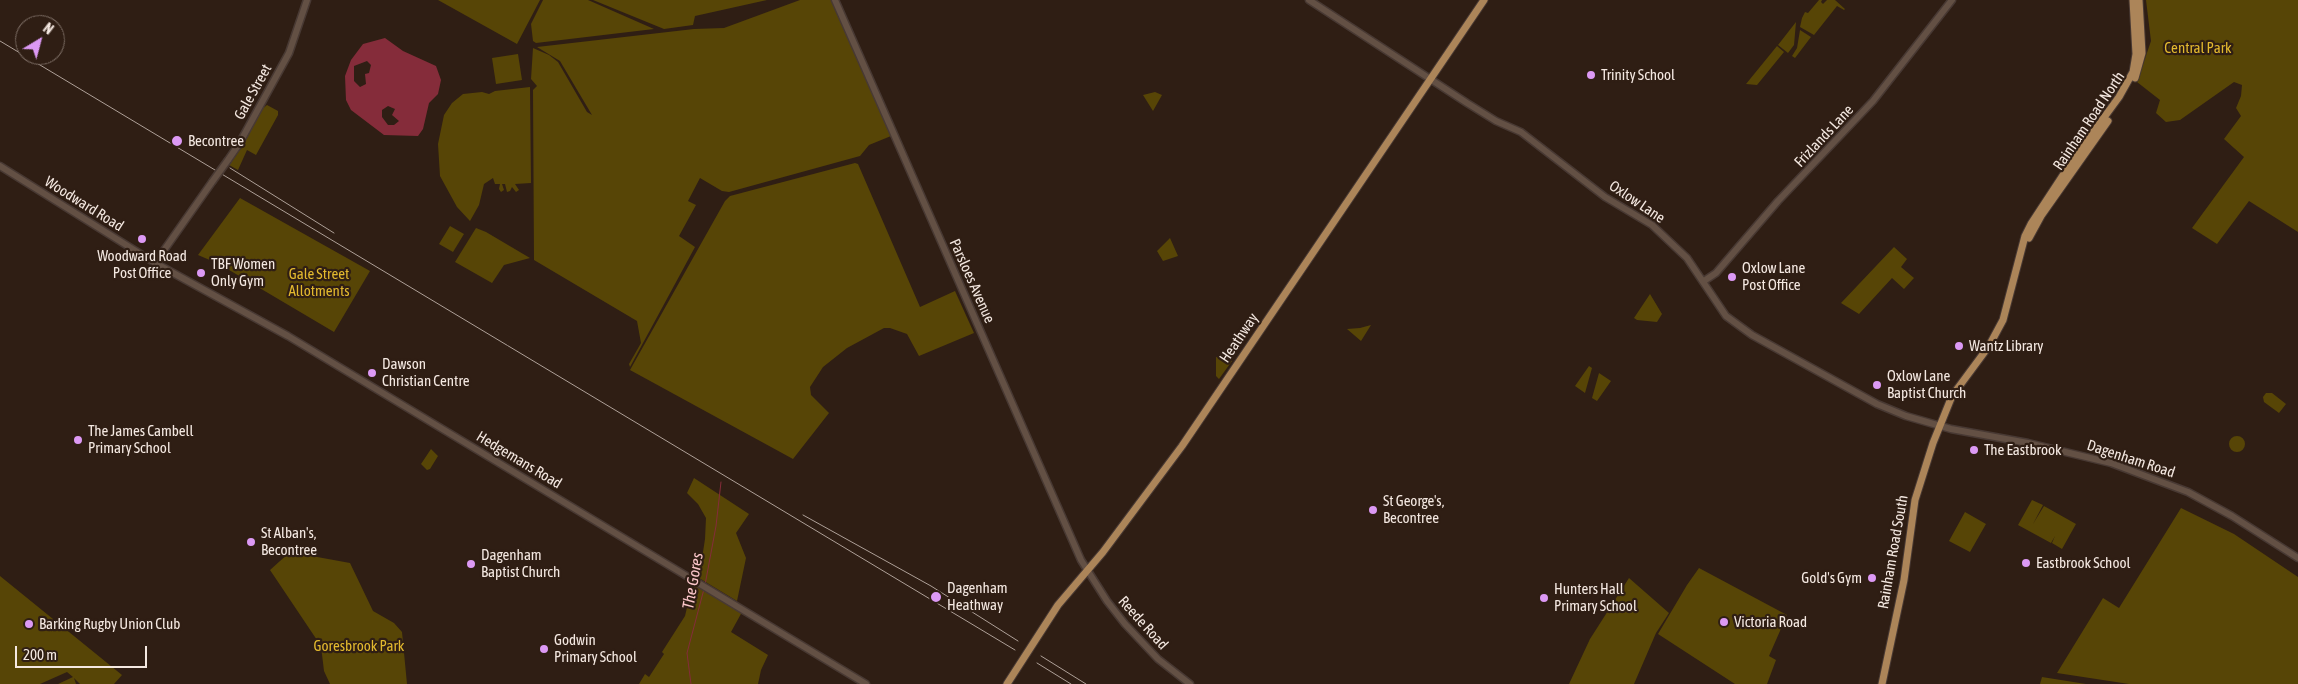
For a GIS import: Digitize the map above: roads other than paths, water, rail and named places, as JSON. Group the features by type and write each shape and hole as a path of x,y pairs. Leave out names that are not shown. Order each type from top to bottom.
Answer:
{"main road":[{"name":"Heathway","path":"1007,684 1058,604 1087,570 1182,446 1484,0"},
{"name":"Rainham Road North","path":"1940,427 1952,396 1989,346 2003,320 2025,236 2038,211 2119,98 2132,74 2136,55 2137,31 2133,0"},
{"name":"Rainham Road North","path":"2023,247 2041,216 2134,80 2142,54 2139,0"},
{"name":"Rainham Road South","path":"1882,684 1904,580 1915,500 1940,427"}],"street":[{"name":"Gale Street","path":"155,263 239,144 289,53 307,0"},
{"name":"Parsloes Avenue","path":"835,0 1032,451 1087,570"},
{"name":"Oxlow Lane","path":"1309,0 1496,121 1521,132 1605,197 1652,225 1687,258 1704,281 1719,308 1741,329 1877,404 1940,427"},
{"name":"Frizlands Lane","path":"1704,281 1716,273 1778,201 1873,102 1952,0"},
{"name":"Woodward Road","path":"0,166 155,263"},
{"name":"Hedgemans Road","path":"155,263 288,336 866,684"},
{"name":"Dagenham Road","path":"1940,427 2028,443 2128,468 2203,500 2298,558"},
{"name":"Reede Road","path":"1087,570 1107,601 1145,647 1190,684"}],"waterway":[{"name":"The Gores","path":"705,585 716,526 721,482"},
{"name":"The Gores","path":"691,684 687,653 704,589"}],"railway":[{"path":"0,41 1015,650"},
{"path":"230,168 334,233"},
{"path":"803,515 931,586 1018,641"},
{"path":"1041,656 1086,684"},
{"path":"1037,663 1071,684"}],"place":[{"name":"Trinity School","path":"1591,75"},
{"name":"Becontree","path":"177,141"},
{"name":"Woodward Road Post Office","path":"142,239"},
{"name":"TBF Women Only Gym","path":"201,273"},
{"name":"Oxlow Lane Post Office","path":"1732,277"},
{"name":"Wantz Library","path":"1959,346"},
{"name":"Dawson Christian Centre","path":"372,373"},
{"name":"Oxlow Lane Baptist Church","path":"1877,385"},
{"name":"The James Cambell Primary School","path":"78,440"},
{"name":"The Eastbrook","path":"1974,450"},
{"name":"St George's, Becontree","path":"1373,510"},
{"name":"St Alban's, Becontree","path":"251,542"},
{"name":"Eastbrook School","path":"2026,563"},
{"name":"Dagenham Baptist Church","path":"471,564"},
{"name":"Gold's Gym","path":"1872,578"},
{"name":"Dagenham Heathway","path":"936,597"},
{"name":"Hunters Hall Primary School","path":"1544,598"},
{"name":"Victoria Road","path":"1724,622"},
{"name":"Barking Rugby Union Club","path":"29,624"},
{"name":"Godwin Primary School","path":"544,649"}],"park label":[{"name":"Central Park","path":"2198,48"},
{"name":"Gale Street Allotments","path":"319,282"},
{"name":"Goresbrook Park","path":"359,646"}]}
